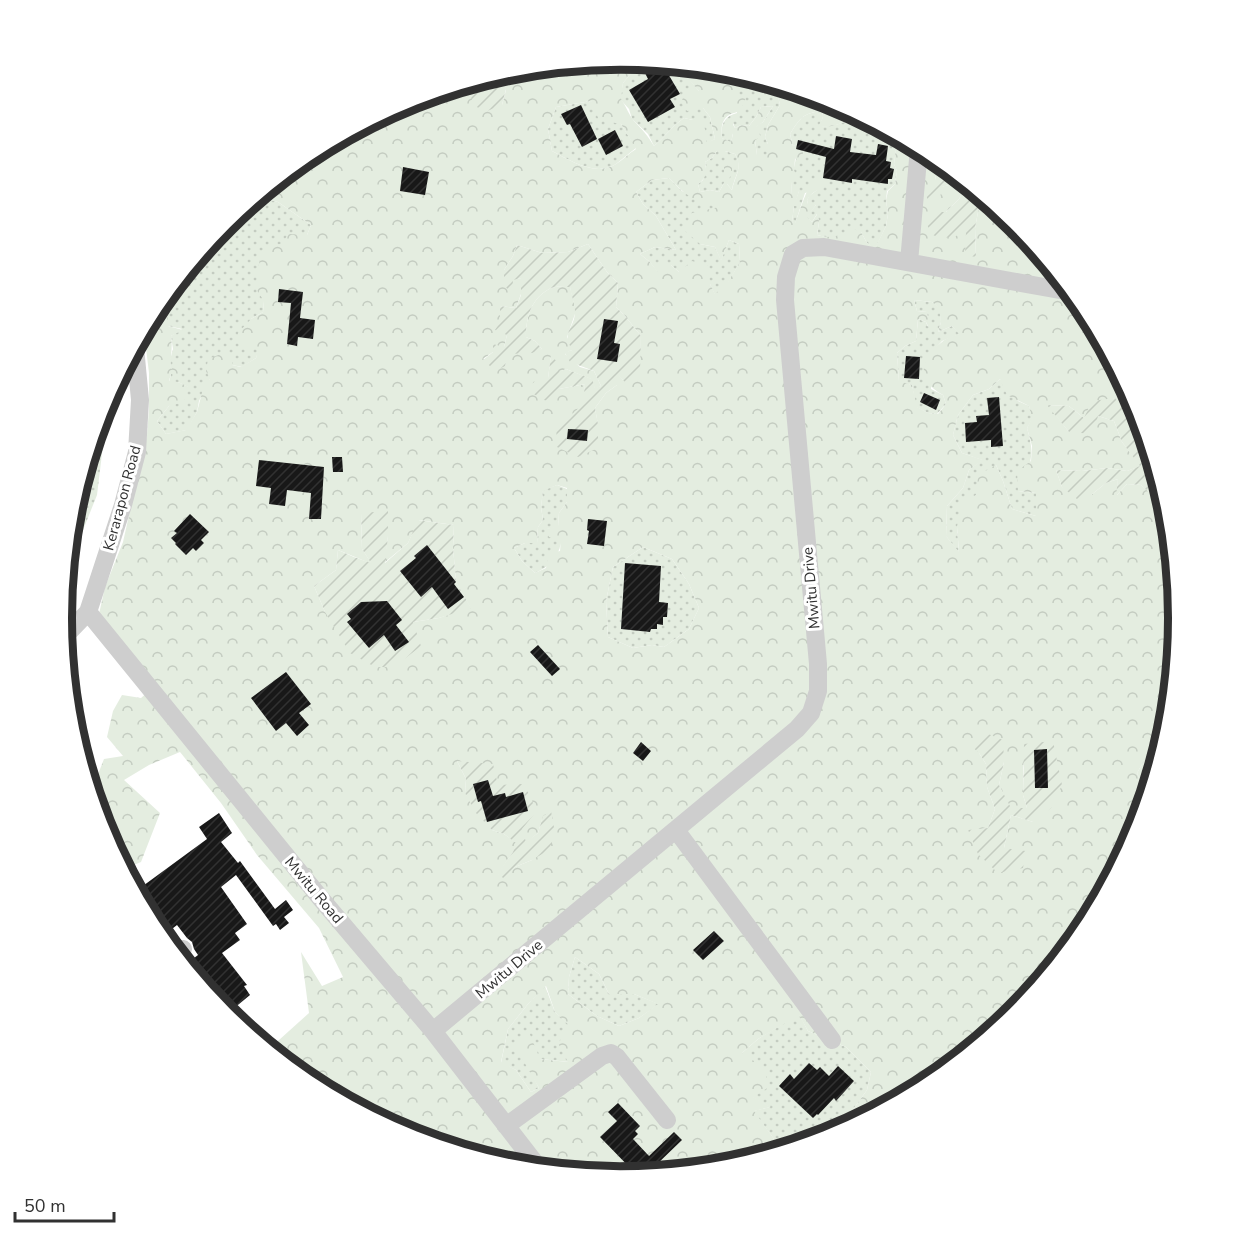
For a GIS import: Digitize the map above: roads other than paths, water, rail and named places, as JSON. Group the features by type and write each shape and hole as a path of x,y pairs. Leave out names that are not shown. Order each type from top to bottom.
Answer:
{"street":[{"path":"909,262 918,159"},
{"name":"Mwitu Drive","path":"433,1031 797,729 811,712 818,691 818,664 785,300 786,277 793,254 803,248 824,247 1057,289"},
{"name":"Kerarapon Road","path":"73,628 88,612 123,505 137,452 140,400 136,362"},
{"name":"Mwitu Road","path":"88,612 322,900 433,1031 531,1158"},
{"path":"676,830 832,1040"},
{"path":"506,1126 602,1056 611,1053 617,1057 667,1120"}]}
